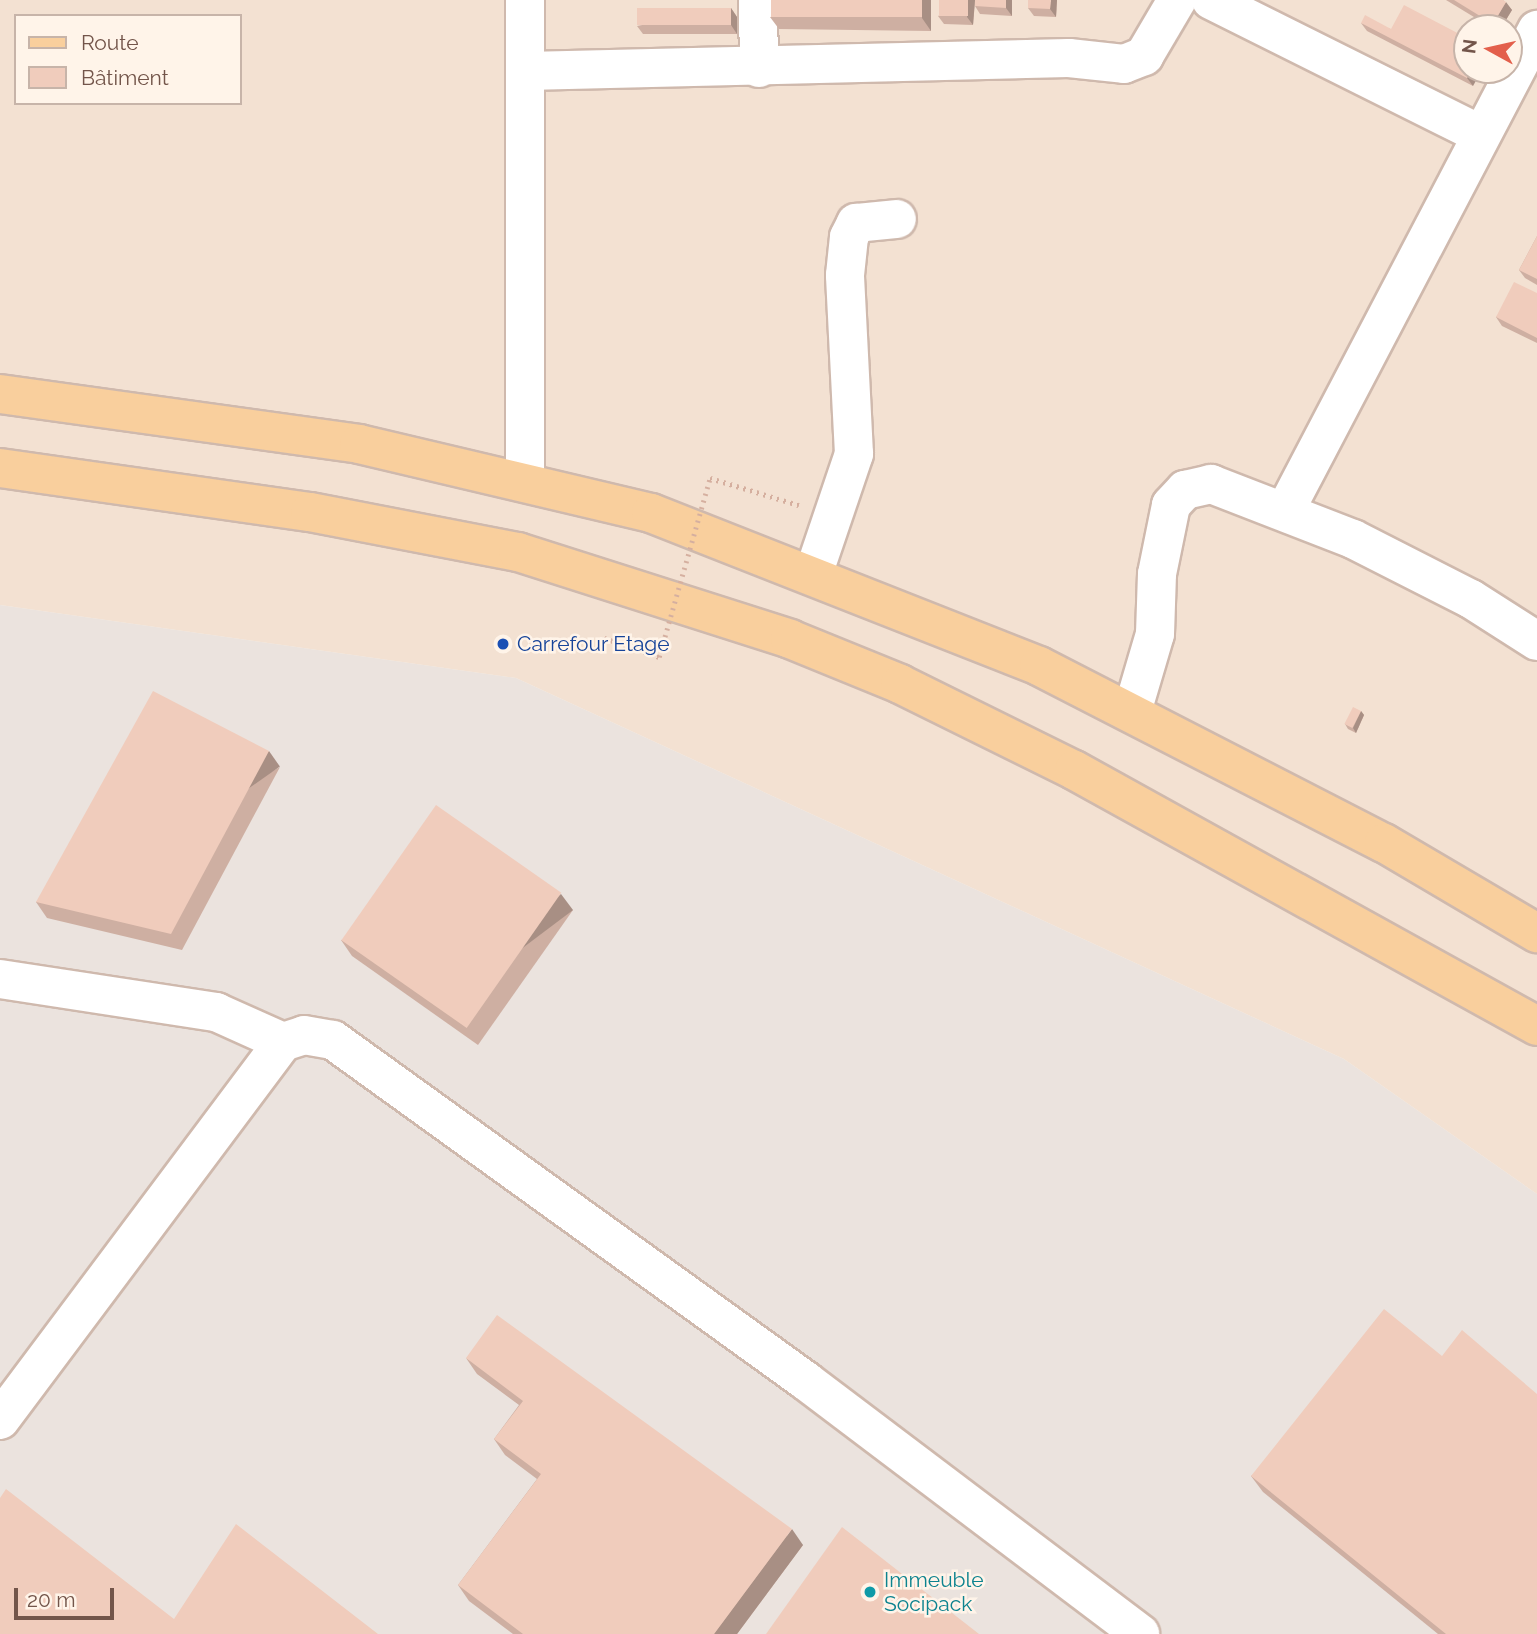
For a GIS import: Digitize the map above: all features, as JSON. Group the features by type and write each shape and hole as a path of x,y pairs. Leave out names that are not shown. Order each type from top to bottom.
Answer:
{"main road":[{"path":"0,394 359,444 651,513 814,572 1132,712 1384,843 1537,933"},
{"path":"0,468 310,512 518,552 790,639 900,684 1074,770 1537,1026"}],"street":[{"path":"525,0 526,482"},
{"path":"758,0 759,68"},
{"path":"526,71 759,68 1069,58 1124,64 1144,55 1177,0"},
{"path":"1211,0 1478,133"},
{"path":"1286,509 1478,133 1537,30"},
{"path":"814,572 854,454 845,275 849,237 856,223 898,219"},
{"path":"1132,712 1155,634 1157,574 1171,505 1185,490 1211,484 1286,509 1471,598 1537,641"},
{"path":"0,979 216,1012 283,1042"},
{"path":"0,1420 283,1042 304,1035 333,1040 806,1381 1140,1634"}],"path":[{"path":"604,638 659,657 710,478 789,502"}],"shaded area":[{"path":"0,0 1537,0 1537,1194 1344,1059 516,678 0,605"},
{"path":"0,605 516,678 1344,1059 1537,1194 1537,1634 0,1634"}],"building":[{"path":"771,0 922,0 922,17 771,17"},
{"path":"939,0 968,0 968,16 939,16"},
{"path":"975,0 1006,0 1006,8 975,6"},
{"path":"1028,0 1051,0 1050,9 1028,8"},
{"path":"1454,0 1506,2 1499,14 1477,14"},
{"path":"1404,5 1453,31 1453,71 1361,23 1365,15 1391,29"},
{"path":"637,8 731,8 731,25 637,25"},
{"path":"1537,236 1537,279 1519,270"},
{"path":"1514,282 1537,293 1537,338 1496,317"},
{"path":"153,691 269,751 171,934 36,902"},
{"path":"1353,707 1361,711 1352,728 1344,724"},
{"path":"436,805 561,893 467,1028 341,940"},
{"path":"1384,1309 1442,1356 1462,1330 1537,1394 1537,1634 1446,1634 1251,1476"},
{"path":"497,1315 792,1529 714,1634 523,1634 458,1585 541,1474 494,1439 523,1401 466,1358"},
{"path":"6,1489 174,1619 236,1524 378,1634 0,1634 0,1498"},
{"name":"Immeuble Socipack","path":"842,1527 979,1634 766,1634"}],"place":[{"name":"Carrefour Etage","path":"503,644"},
{"name":"Immeuble Socipack","path":"870,1592"}]}
